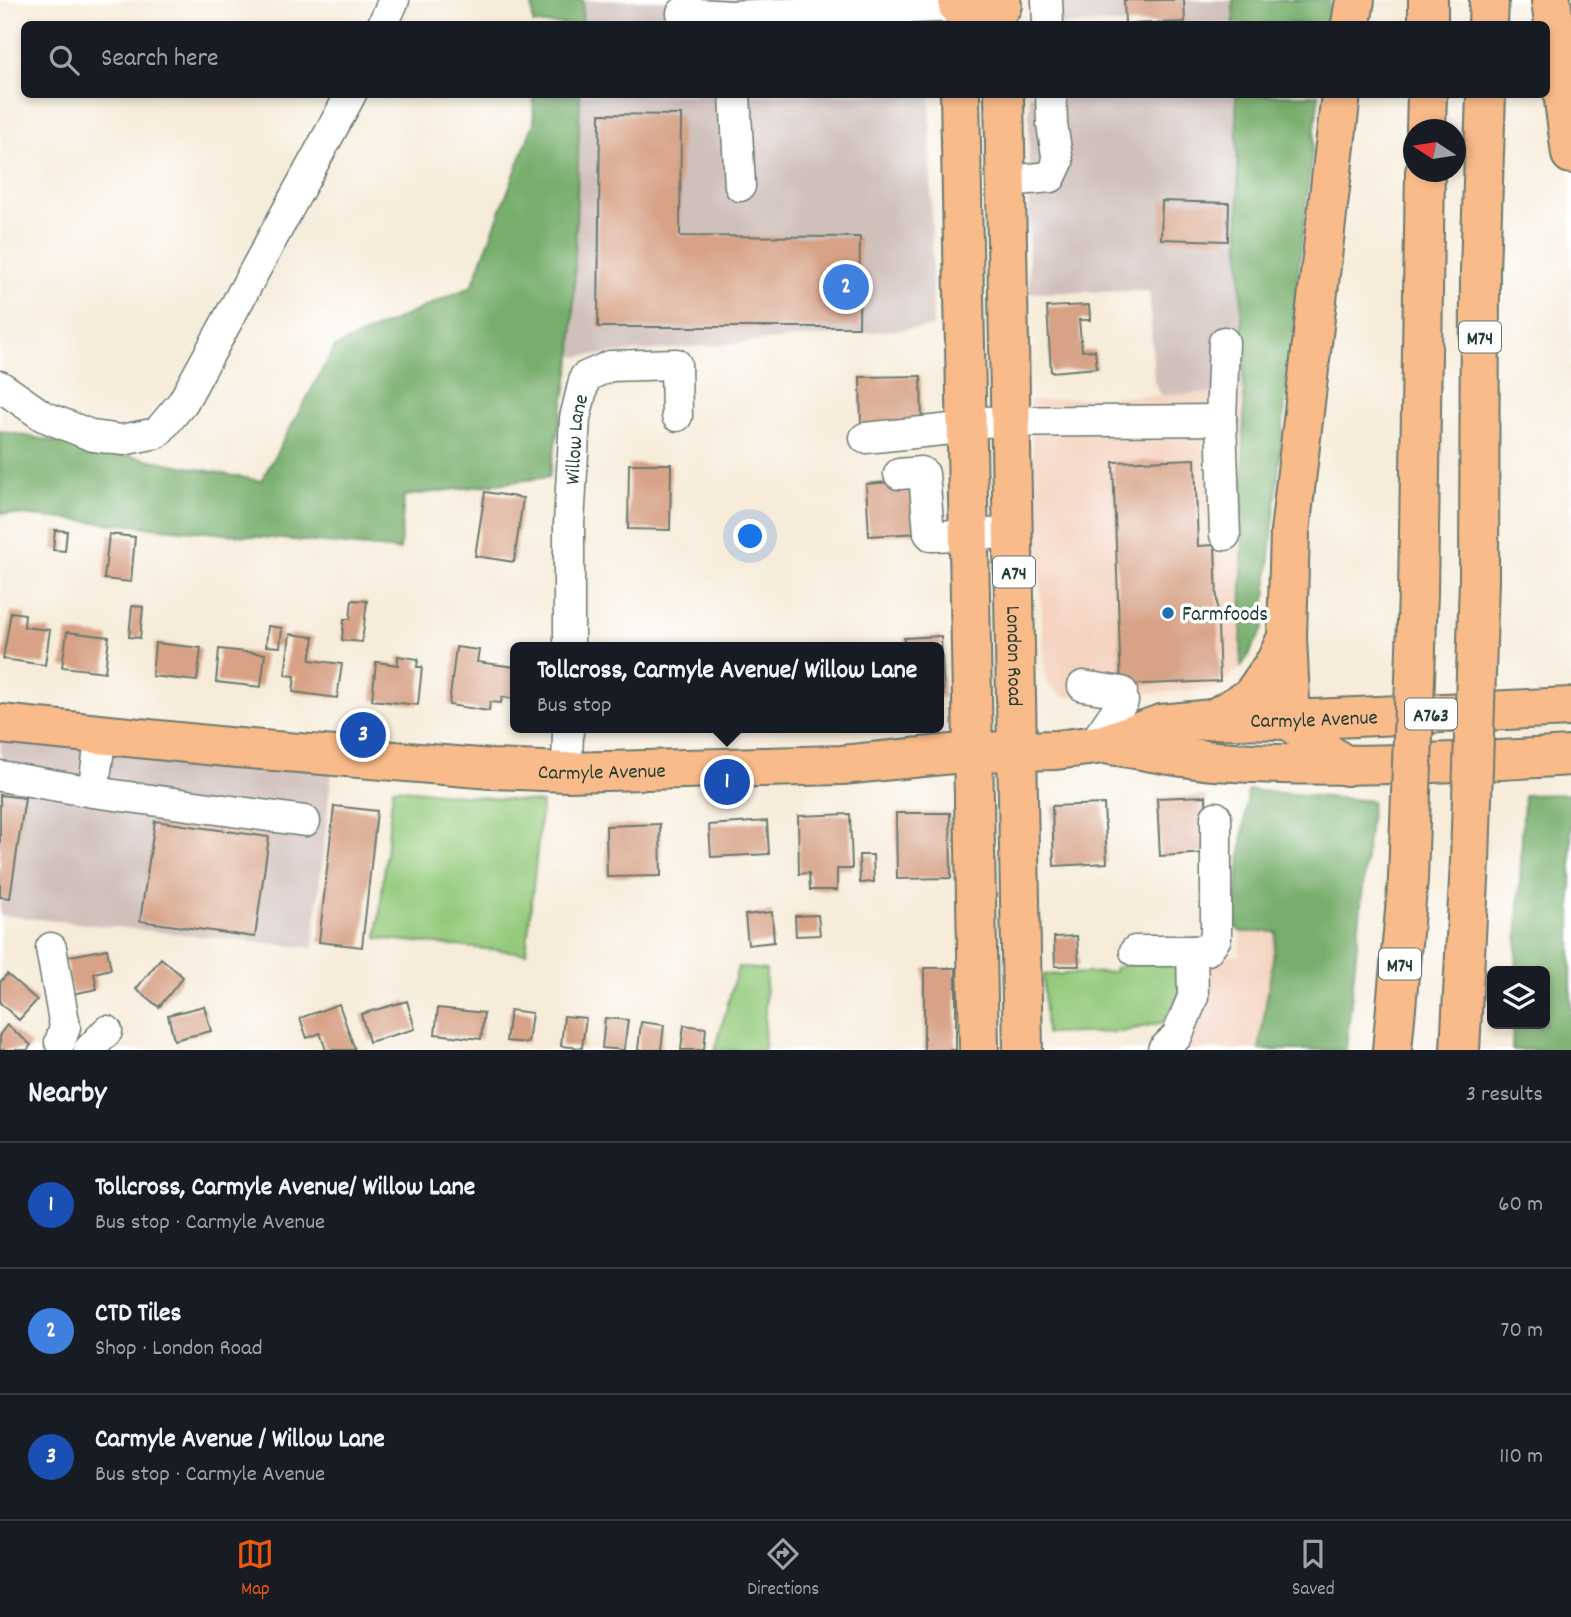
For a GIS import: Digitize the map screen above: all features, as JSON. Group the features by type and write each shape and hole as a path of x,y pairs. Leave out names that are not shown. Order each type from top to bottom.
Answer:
{"main road":[{"path":"1352,21 1355,0"},
{"path":"1428,0 1428,21"},
{"path":"1488,21 1489,0"},
{"path":"1550,0 1571,154"},
{"path":"959,10 1002,10"},
{"name":"A74","path":"960,98 979,1050"},
{"name":"London Road","path":"1004,98 1023,1050"},
{"path":"1341,98 1290,532 1287,637 1291,720 1317,746 1346,766"},
{"path":"1426,119 1427,98"},
{"name":"M74","path":"1460,1050 1470,861 1479,579 1480,271 1486,98"},
{"name":"M74","path":"1392,1050 1408,879 1418,592 1425,182"},
{"path":"1213,719 1251,697 1276,661 1287,637"},
{"name":"Carmyle Avenue","path":"1098,745 1161,724 1213,719 1291,720 1571,707"},
{"name":"Carmyle Avenue","path":"0,724 491,769 567,772 842,765 972,752 1098,745 1212,761 1346,766 1420,765 1571,756"}],"street":[{"path":"384,21 394,0"},
{"path":"1047,0 1048,21"},
{"path":"682,13 731,20 959,10"},
{"path":"0,386 43,416 93,436 122,440 157,433 183,402 349,98"},
{"path":"735,98 740,187"},
{"path":"1006,181 1051,177 1058,162 1051,98"},
{"path":"1224,342 1221,420 1225,536"},
{"name":"Willow Lane","path":"569,642 569,524 575,418 585,377 610,366 676,364 677,416"},
{"path":"865,438 951,429 966,422 1221,420"},
{"path":"899,474 924,474 929,533 932,536 1013,533"},
{"path":"1083,686 1122,697 1098,745"},
{"path":"567,772 568,733"},
{"path":"93,792 101,734"},
{"path":"0,776 93,792 305,821"},
{"path":"1135,951 1207,950 1216,937 1216,817"},
{"path":"51,948 65,1027 65,1046"},
{"path":"1170,1048 1193,997 1192,951"},
{"path":"36,984 65,1046"}],"shaded area":[{"path":"583,0 929,0 930,21 582,21"},
{"path":"1029,0 1233,0 1234,21 1029,21"},
{"path":"580,98 930,98 933,327 572,357"},
{"path":"1029,98 1236,98 1244,392 1161,395 1154,382 1149,291 1029,293"},
{"path":"1244,392 1241,668 1213,689 1064,697 1046,684 1030,400"},
{"path":"0,734 332,767 313,948 0,915"},
{"path":"1241,932 1277,932 1259,1050 1168,1050 1205,997 1208,970 1220,957 1239,955"}],"green space":[{"path":"532,0 583,0 582,21 533,21"},
{"path":"1233,0 1330,0 1327,21 1234,21"},
{"path":"533,98 580,98 572,357 549,477 404,496 400,550 0,513 0,431 261,481 335,347 472,286 534,122"},
{"path":"1236,98 1319,98 1299,264 1263,629 1241,668 1244,392"},
{"path":"393,788 542,803 526,953 377,938"},
{"path":"1248,790 1372,801 1346,1050 1259,1050 1277,932 1241,932 1233,925"},
{"path":"1571,794 1571,1050 1512,1050 1513,1029 1550,1029 1550,966 1516,966 1524,795"},
{"path":"1158,959 1173,964 1180,973 1180,993 1164,1022 1121,1032 1046,1034 1043,975 1114,972 1114,968"},
{"path":"738,967 766,970 764,1050 715,1050"}],"building":[{"path":"1124,0 1184,0 1185,21 1125,21"},
{"path":"600,114 681,115 680,236 860,237 859,327 598,327"},
{"path":"1162,201 1229,203 1228,241 1161,239"},
{"path":"1089,305 1090,320 1079,320 1082,351 1095,350 1097,368 1051,372 1047,307"},
{"path":"921,376 922,426 861,428 860,377"},
{"name":"Farmfoods","path":"1195,459 1198,546 1215,545 1220,681 1121,685 1113,462"},
{"path":"629,464 671,464 670,530 628,529"},
{"path":"916,480 919,533 869,536 866,484"},
{"path":"485,492 523,498 514,562 475,556"},
{"path":"55,530 67,531 65,551 53,550"},
{"path":"109,534 135,537 131,582 104,579"},
{"path":"352,600 367,601 362,642 342,640 344,619 350,619"},
{"path":"132,606 143,607 140,638 129,637"},
{"path":"11,612 25,614 24,627 50,630 45,665 3,659"},
{"path":"268,626 282,628 280,647 266,646"},
{"path":"67,632 109,637 105,672 62,667"},
{"path":"290,634 314,637 310,660 342,664 337,698 293,692 295,676 285,675"},
{"path":"941,636 941,642 904,642 904,638"},
{"path":"155,643 201,648 197,681 152,676"},
{"path":"456,647 479,650 477,662 510,666 510,698 502,697 501,703 490,702 489,711 449,705"},
{"path":"219,649 265,654 261,687 216,682"},
{"path":"398,656 418,659 417,667 422,667 418,705 372,700 376,662 398,665"},
{"path":"0,795 25,798 10,898 0,897"},
{"path":"1206,796 1208,853 1160,856 1157,798"},
{"path":"1104,804 1107,863 1054,866 1052,806"},
{"path":"334,806 377,811 362,947 319,942"},
{"path":"896,813 950,813 951,878 897,879"},
{"path":"850,814 852,869 837,869 837,890 810,890 809,873 799,874 798,816"},
{"path":"155,821 269,837 255,937 140,921"},
{"path":"767,821 769,854 711,857 709,825"},
{"path":"660,824 661,876 607,877 606,826"},
{"path":"859,855 873,855 874,882 860,883"},
{"path":"772,912 774,942 748,945 745,915"},
{"path":"818,915 820,935 796,936 795,916"},
{"path":"1077,936 1079,966 1055,966 1054,937"},
{"path":"107,949 111,969 94,973 97,989 72,994 65,957"},
{"path":"161,958 183,977 159,1007 136,989"},
{"path":"924,968 956,968 956,1050 924,1050"},
{"path":"7,974 37,1000 19,1020 0,1003 0,982"},
{"path":"407,1001 415,1029 369,1042 361,1014"},
{"path":"339,1004 355,1050 326,1050 320,1033 307,1038 300,1018"},
{"path":"204,1006 211,1031 174,1040 168,1015"},
{"path":"438,1008 484,1013 481,1039 435,1034"},
{"path":"510,1010 532,1013 528,1043 506,1041"},
{"path":"564,1016 586,1018 582,1048 561,1046"},
{"path":"605,1018 628,1020 624,1050 602,1048"},
{"path":"641,1022 664,1025 661,1050 638,1050"},
{"path":"7,1025 31,1045 27,1050 0,1050 0,1034"},
{"path":"684,1025 706,1028 704,1050 681,1050"}],"place":[{"name":"CTD Tiles","path":"846,287"},
{"name":"Farmfoods","path":"1168,613"},
{"name":"Carmyle Avenue / Willow Lane","path":"363,735"},
{"name":"Tollcross, Carmyle Avenue/ Willow Lane","path":"727,782"}]}
